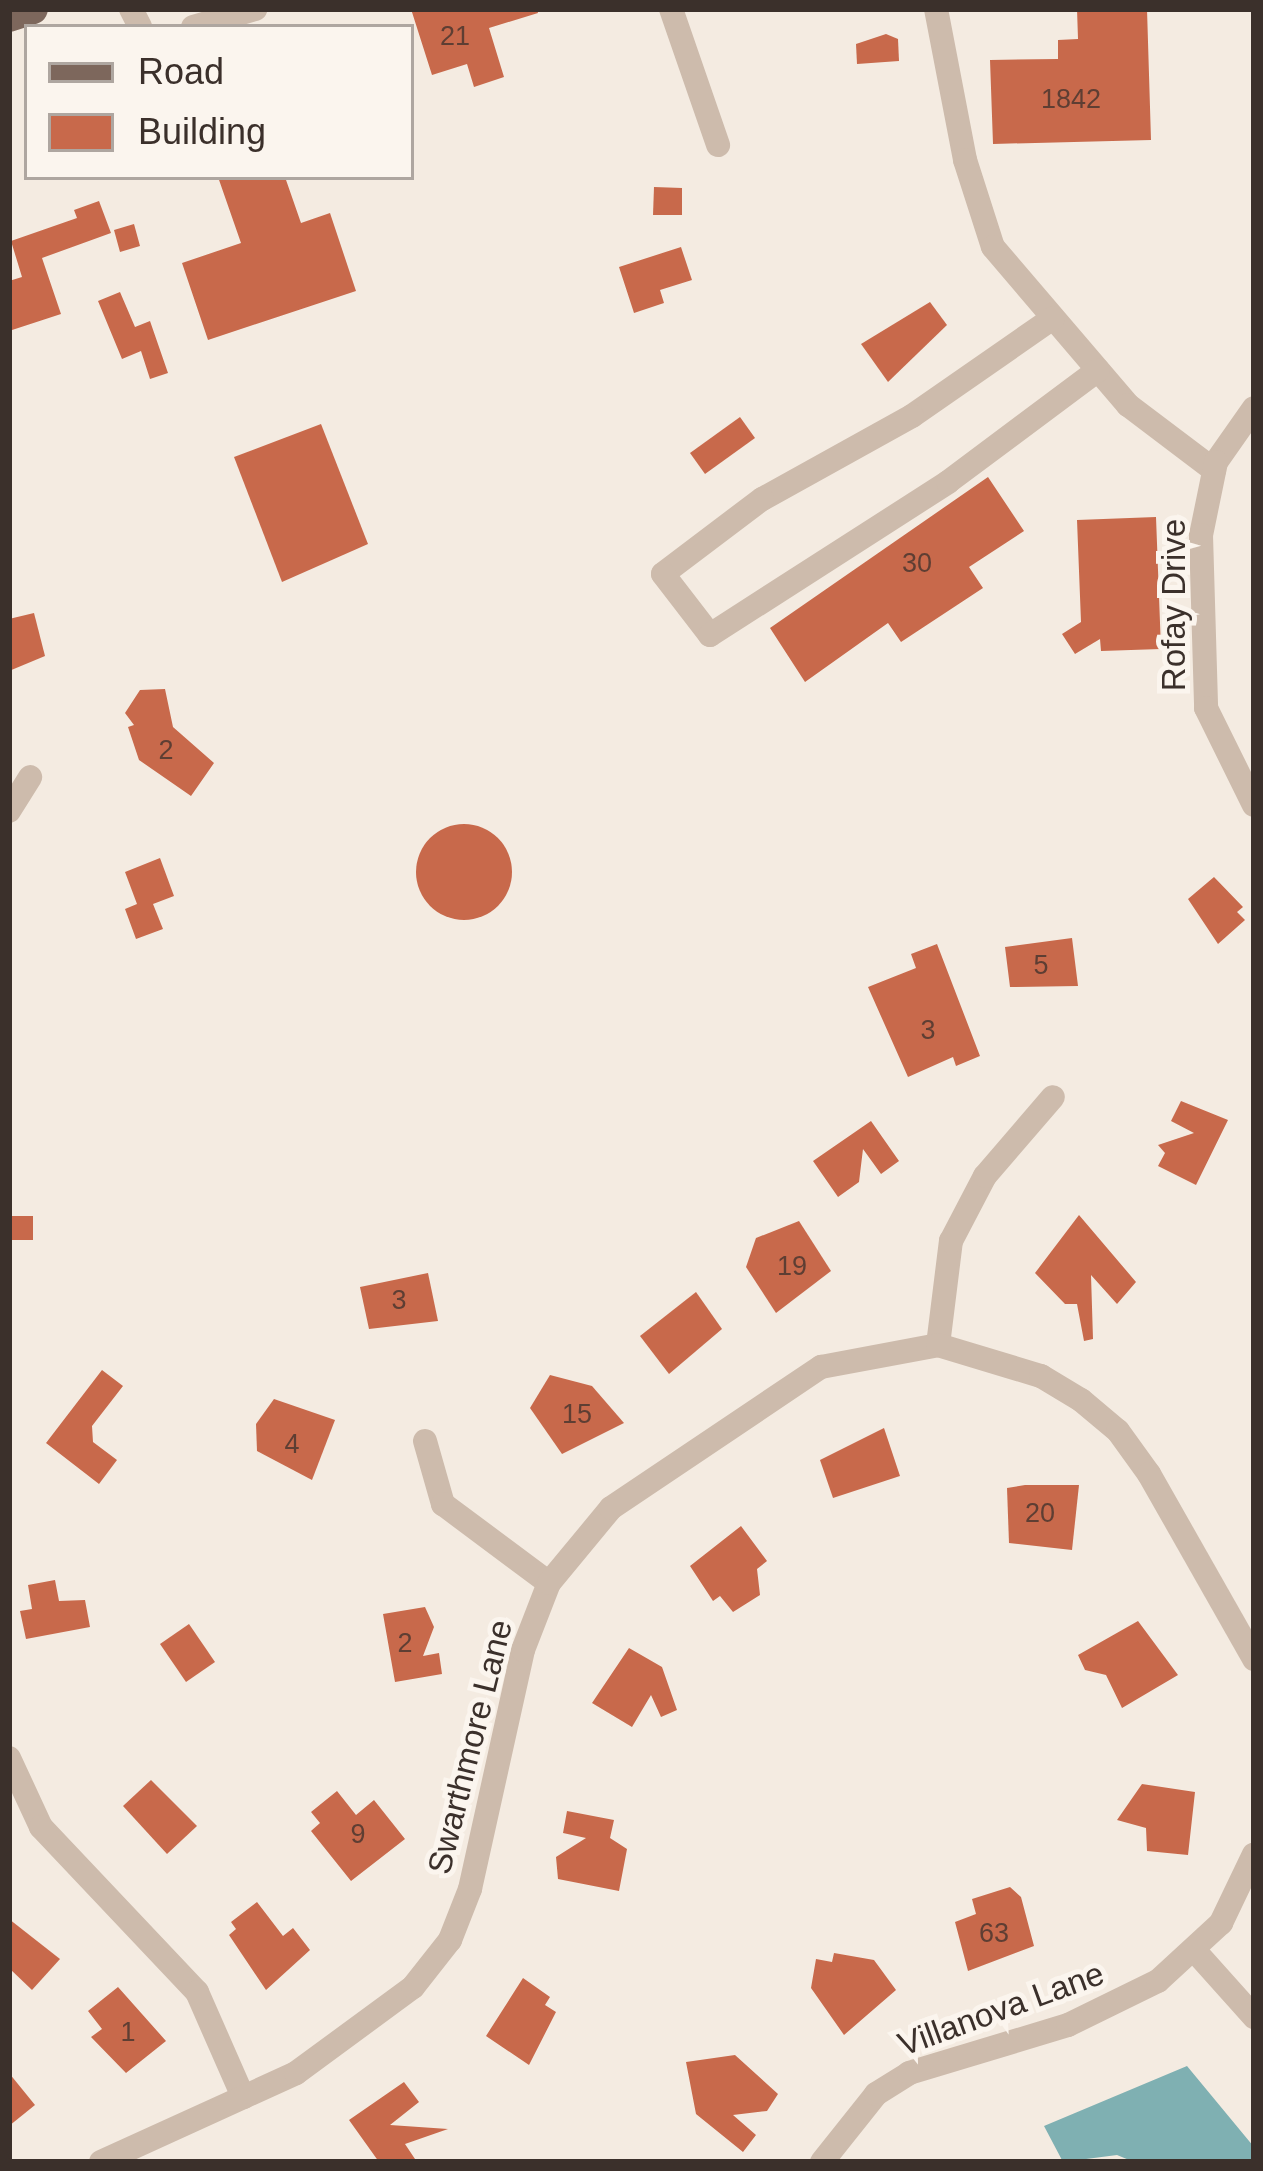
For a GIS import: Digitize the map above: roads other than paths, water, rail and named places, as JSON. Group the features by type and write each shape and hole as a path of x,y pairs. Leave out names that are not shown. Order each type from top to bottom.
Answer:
{"main road":[{"path":"9,17 33,9"}],"street":[{"path":"203,24 255,9"},
{"path":"671,9 718,145"},
{"path":"936,9 964,160 993,247 1128,405 1214,470"},
{"path":"1053,318 912,416 762,499 663,574 710,635 948,482 1098,370"},
{"name":"Rofay Drive","path":"1254,408 1214,470 1201,535 1206,708 1254,805"},
{"path":"9,811 31,776"},
{"path":"938,1345 951,1241 985,1176 1053,1097"},
{"name":"Swarthmore Lane","path":"101,2162 296,2073 413,1987 450,1940 470,1889 523,1650 549,1583 611,1508 775,1392 856,1355 938,1345 1041,1376 1118,1432 1254,1659"},
{"path":"425,1441 443,1504 549,1583"},
{"path":"9,1758 52,1841 197,1992 243,2097"},
{"name":"Villanova Lane","path":"822,2162 876,2094 909,2073 1115,2005 1195,1951 1221,1923 1252,1861"},
{"path":"1195,1951 1254,2017"}],"water":[{"path":"1187,2066 1254,2147 1254,2162 1134,2162 1117,2155 1063,2162 1044,2126"}]}
